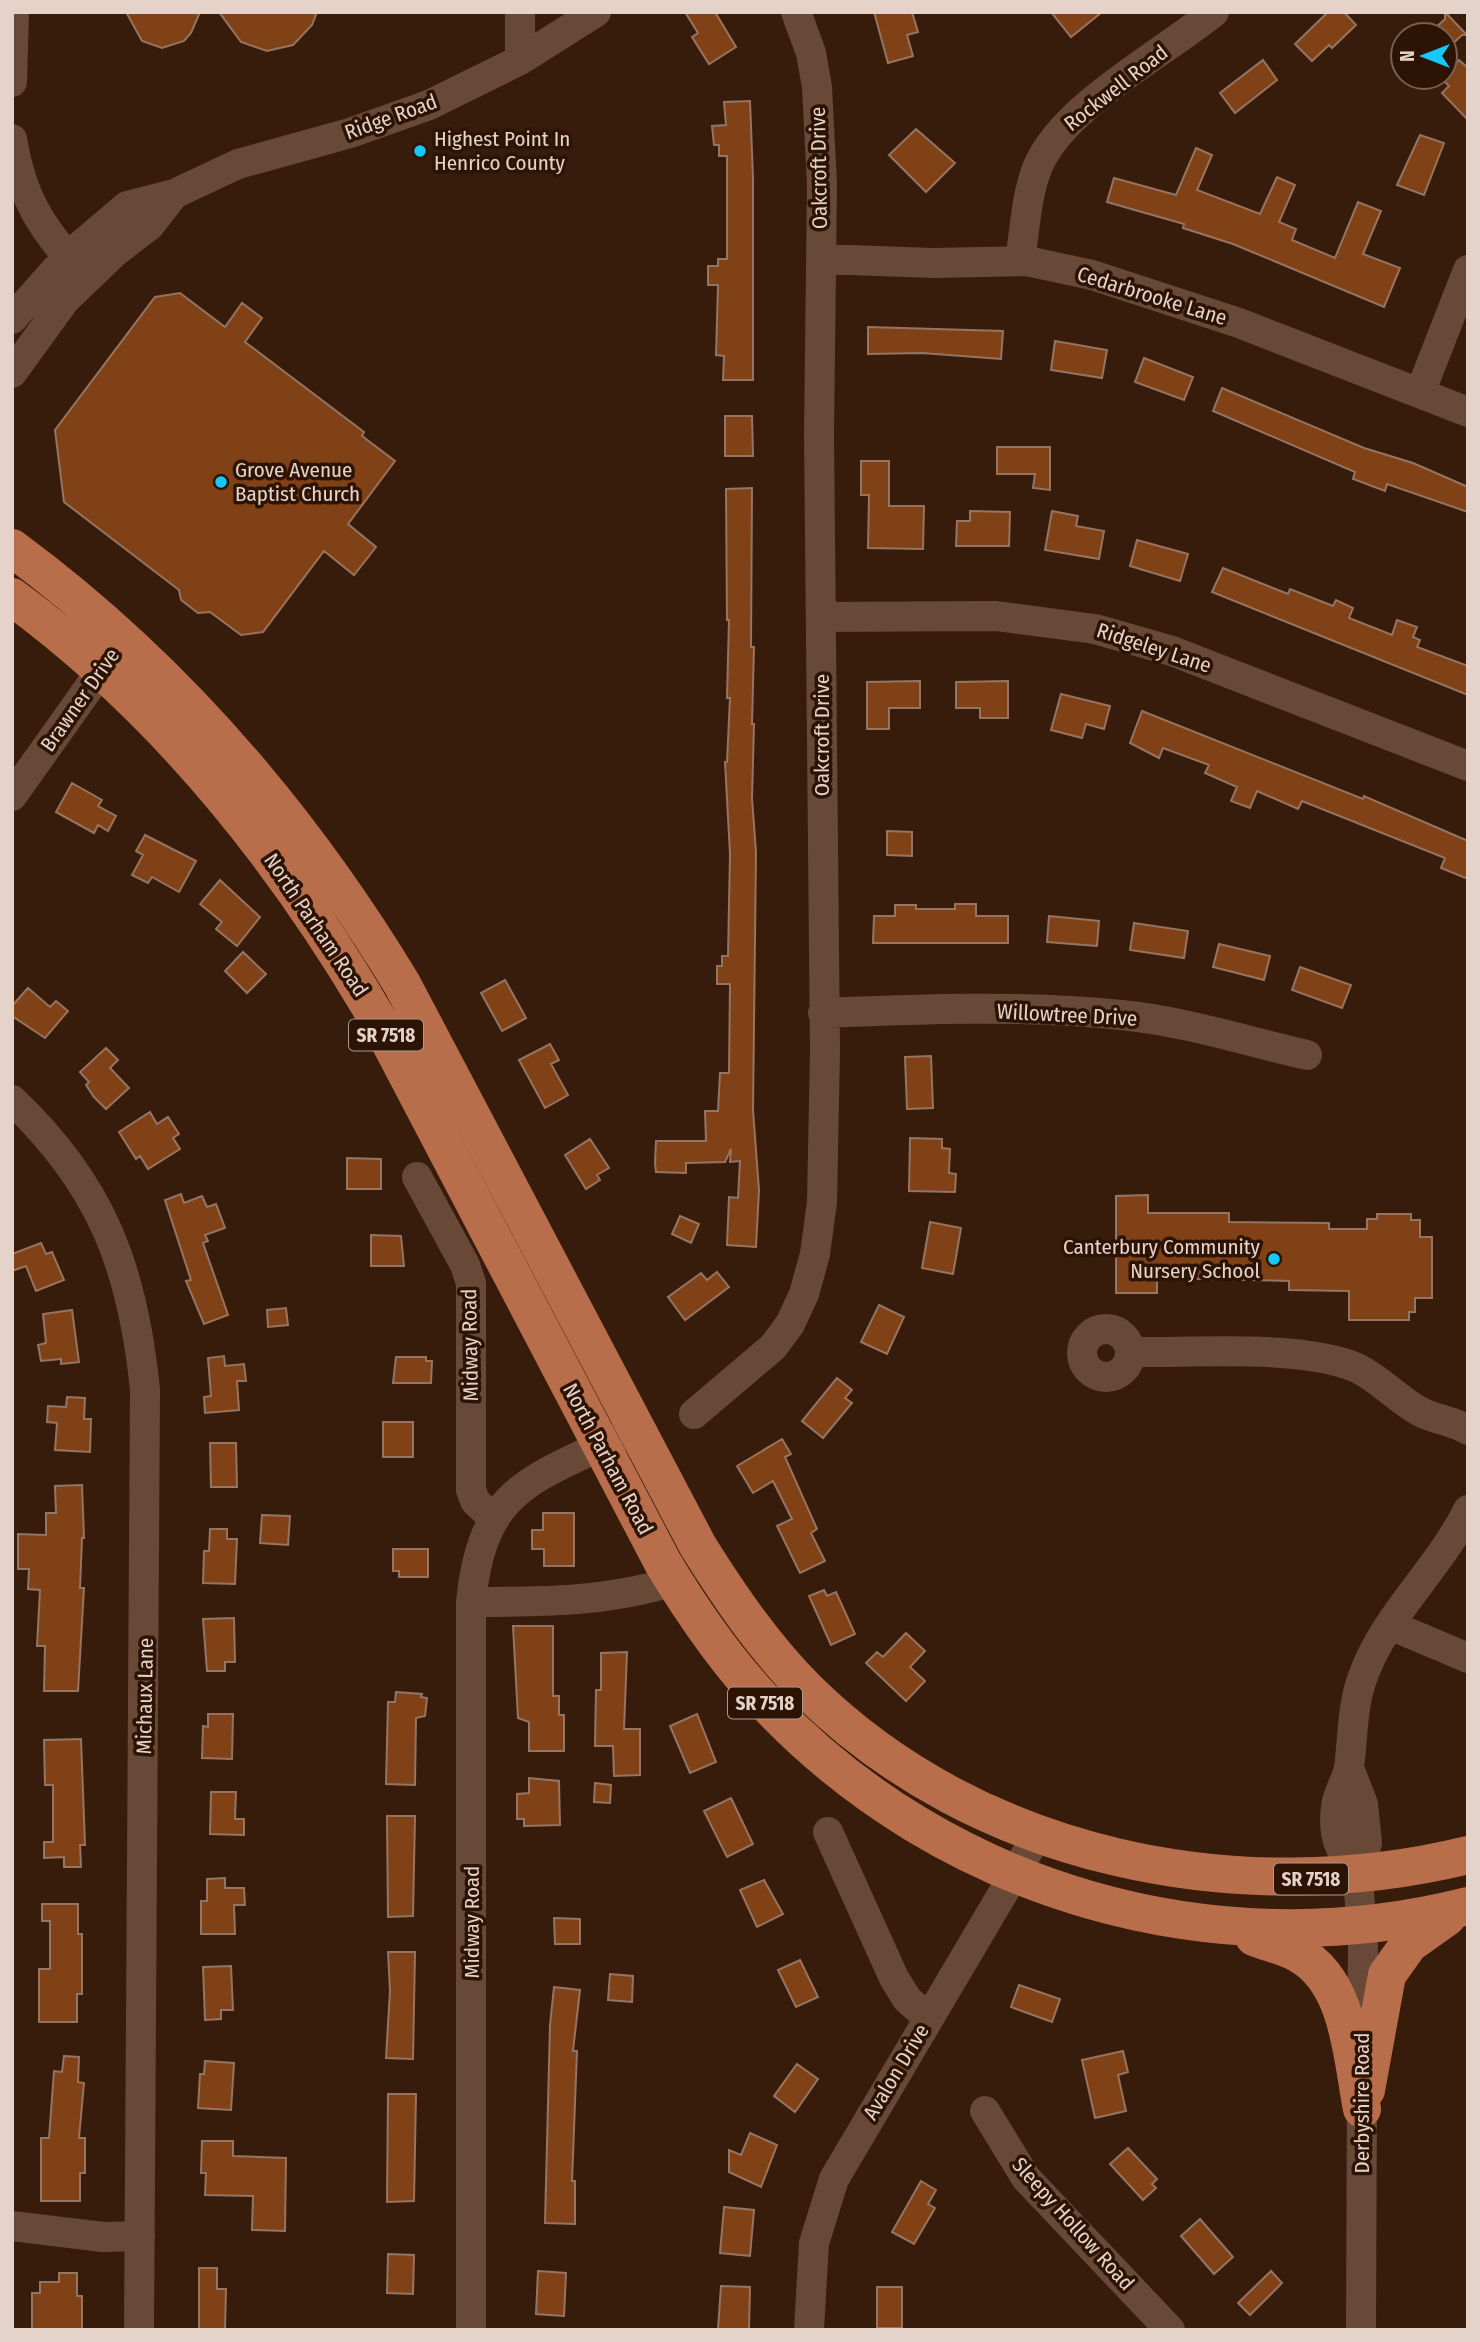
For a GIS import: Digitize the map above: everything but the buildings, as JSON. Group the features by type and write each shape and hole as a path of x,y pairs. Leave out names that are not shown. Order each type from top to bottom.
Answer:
{"highway":[{"name":"North Parham Road","path":"12,548 124,639 212,727 263,784 359,912 402,984 636,1429 723,1587 751,1627 807,1690 843,1722 949,1794 1038,1834 1102,1854 1206,1873 1296,1879 1358,1876 1468,1855"},
{"name":"North Parham Road","path":"12,597 102,670 170,738 274,860 340,956 386,1035 674,1581 739,1673 814,1751 906,1820 1015,1876 1131,1912 1229,1927 1362,1926 1463,1908"},
{"path":"1362,2109 1387,1975 1409,1944 1463,1908"},
{"path":"1229,1927 1299,1954 1326,1979 1338,2000 1362,2109"}],"street":[{"path":"12,82 14,12"},
{"path":"520,12 520,60"},
{"name":"Ridge Road","path":"12,373 76,267 127,206 174,194 238,164 403,116 520,60 596,12"},
{"name":"Oakcroft Drive","path":"694,1414 772,1347 790,1324 804,1294 815,1254 822,1202 821,260 817,87 811,53 796,12"},
{"name":"Rockwell Road","path":"1020,261 1034,177 1056,136 1093,101 1213,12"},
{"path":"12,139 27,199 76,267"},
{"name":"Cedarbrooke Lane","path":"821,260 1020,261 1092,275 1159,295 1468,412"},
{"name":"Ridge Road","path":"12,320 76,267"},
{"path":"1420,393 1468,270"},
{"name":"Ridgeley Lane","path":"822,617 996,616 1095,629 1172,651 1468,766"},
{"name":"Brawner Drive","path":"12,796 124,639"},
{"name":"Willowtree Drive","path":"823,1013 1056,1012 1122,1015 1168,1022 1307,1055"},
{"name":"Michaux Lane","path":"12,1100 54,1142 95,1203 128,1284 139,1334 147,1451 139,2330"},
{"name":"Midway Road","path":"417,1177 465,1265 471,1283 471,1490 475,1501 492,1518"},
{"path":"1130,1352 1280,1353 1339,1361 1360,1370 1416,1410 1457,1423 1468,1430"},
{"name":"Midway Road","path":"471,2330 471,1602 475,1564 492,1518 513,1493 528,1482 636,1429"},
{"path":"1468,1510 1438,1562 1390,1625 1468,1658"},
{"path":"471,1602 583,1600 643,1591 674,1581"},
{"name":"Derbyshire Road","path":"1361,2330 1362,1926 1358,1876 1367,1843 1363,1804 1349,1768 1350,1733 1362,1681 1390,1625"},
{"path":"828,1832 894,1978 907,1999 928,2018"},
{"name":"Avalon Drive","path":"809,2330 814,2242 823,2206 853,2142 1038,1834"},
{"name":"Sleepy Hollow Road","path":"985,2111 1026,2178 1170,2330"},
{"path":"12,2226 103,2237 140,2236"}],"place":[{"name":"Highest Point In Henrico County","path":"420,151"},
{"name":"Grove Avenue Baptist Church","path":"221,482"},
{"name":"Canterbury Community Nursery School","path":"1274,1259"}]}
